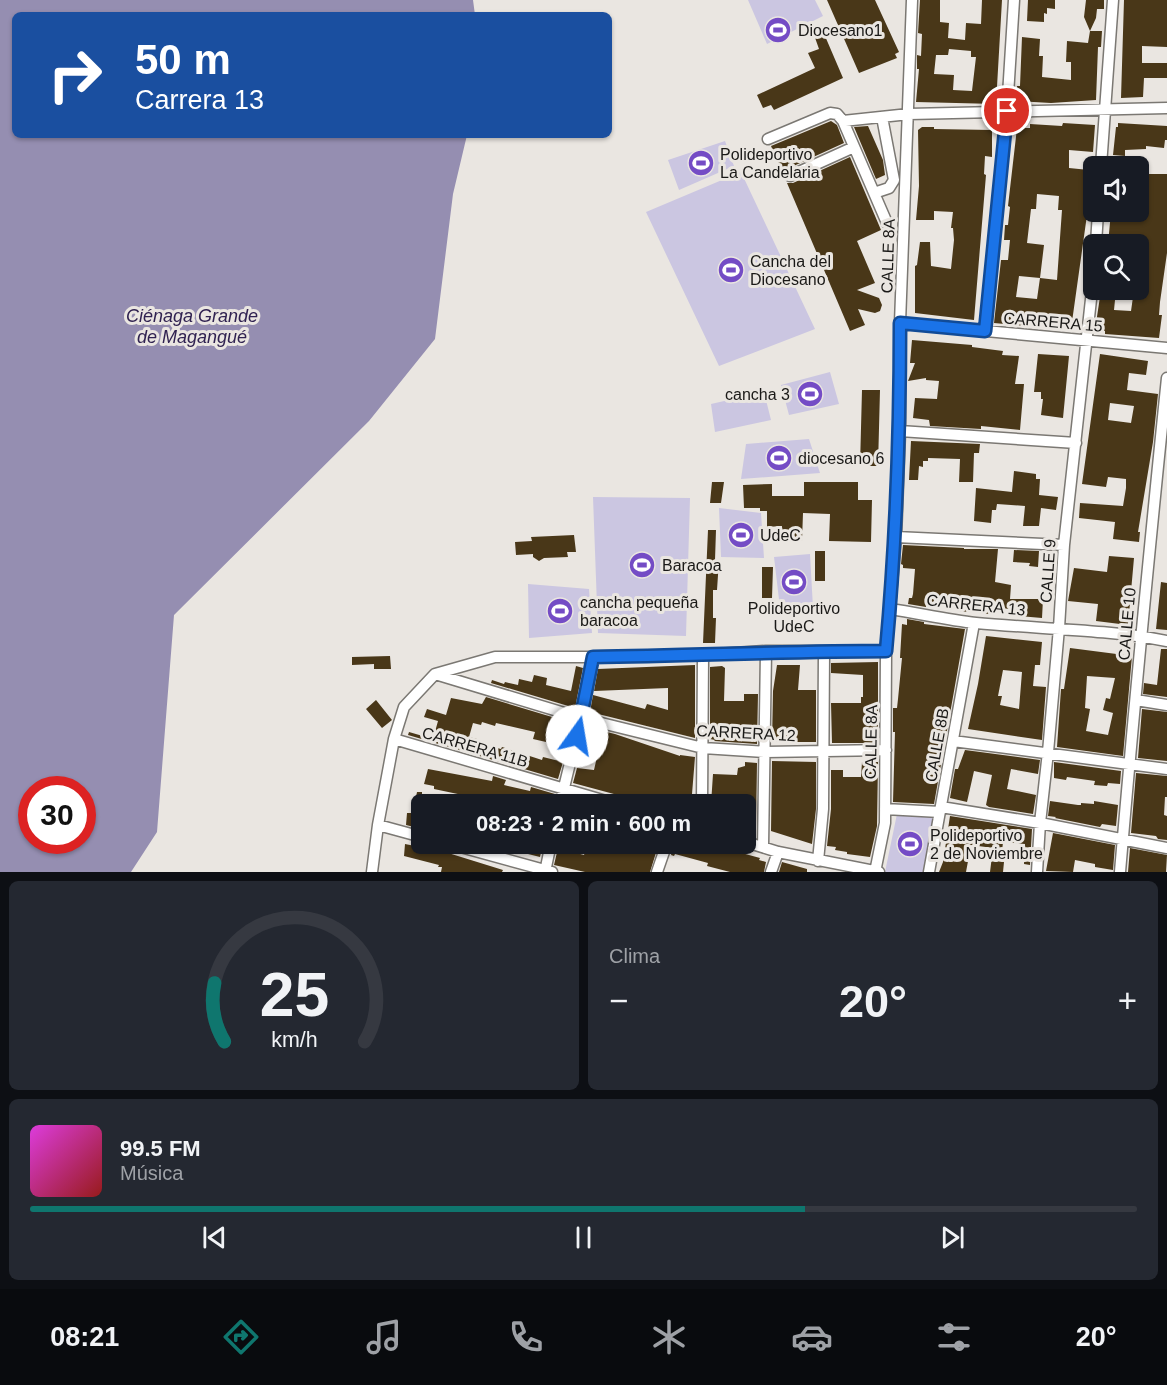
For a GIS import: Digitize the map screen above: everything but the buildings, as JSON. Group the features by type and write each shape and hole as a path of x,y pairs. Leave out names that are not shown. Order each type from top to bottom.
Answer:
{"street":[{"name":"CALLE 8A","path":"876,872 885,823 886,651 896,537 900,431 900,323 912,0"},
{"path":"985,331 1007,111 1014,0"},
{"path":"1102,156 1113,0"},
{"path":"843,122 909,114 1167,108"},
{"path":"768,139 830,113 837,114 843,122 887,223"},
{"path":"874,194 890,188 894,180 882,117"},
{"path":"790,176 854,147"},
{"name":"CALLE 9","path":"1037,872 1059,628 1064,545 1091,300"},
{"name":"CARRERA 15","path":"900,323 1167,348"},
{"name":"CALLE 10","path":"1120,872 1131,766 1140,636 1167,378"},
{"path":"900,431 1076,443"},
{"path":"896,537 1064,545"},
{"name":"CARRERA 13","path":"890,609 974,623 1059,628 1167,641"},
{"name":"CALLE 8B","path":"928,872 974,623"},
{"path":"372,872 394,739 404,707 435,674 495,657 703,655 766,651 886,651"},
{"path":"763,847 766,651"},
{"path":"818,861 823,809 824,651"},
{"path":"702,794 703,655"},
{"path":"562,794 593,657"},
{"name":"CARRERA 12","path":"435,674 581,718 702,748 766,752 886,750"},
{"path":"1136,700 1167,705"},
{"name":"CARRERA 11B","path":"394,739 581,794"},
{"path":"953,741 1167,769"},
{"path":"885,809 941,810 1040,823 1167,848"},
{"path":"378,825 411,834"},
{"path":"756,845 778,852 876,872"},
{"path":"771,872 778,852"},
{"path":"486,854 548,871 550,854"},
{"path":"657,872 663,854"}],"shaded area":[{"name":"Diocesano1","path":"748,0 815,0 823,16 767,44"},
{"name":"Polideportivo La Candelaria","path":"725,141 734,166 679,190 668,160"},
{"name":"Cancha del Diocesano","path":"741,172 815,329 719,366 646,212"},
{"name":"cancha 3","path":"830,372 839,404 789,415 781,385"},
{"path":"764,392 771,420 715,432 711,404"},
{"name":"diocesano 6","path":"809,439 820,473 741,479 746,444"},
{"name":"Baracoa","path":"593,497 690,498 686,636 598,633"},
{"name":"UdeC","path":"719,508 761,513 764,558 721,557"},
{"name":"Polideportivo UdeC","path":"810,554 813,608 780,608 774,557"},
{"name":"cancha pequeña baracoa","path":"528,584 589,589 592,633 529,638"},
{"name":"Polideportivo 2 de Noviembre","path":"897,814 933,817 926,872 885,872"}],"water":[{"name":"Ciénaga Grande de Magangué","path":"0,0 473,0 475,12 12,12 12,138 466,138 453,194 435,339 369,421 174,615 157,832 131,872 0,872"}],"place":[{"name":"Diocesano1","path":"778,30"},
{"name":"Polideportivo La Candelaria","path":"701,163"},
{"name":"Cancha del Diocesano","path":"731,270"},
{"name":"cancha 3","path":"810,394"},
{"name":"diocesano 6","path":"779,458"},
{"name":"UdeC","path":"741,535"},
{"name":"Baracoa","path":"642,565"},
{"name":"Polideportivo UdeC","path":"794,582"},
{"name":"cancha pequeña baracoa","path":"560,611"},
{"name":"Polideportivo 2 de Noviembre","path":"910,844"}],"route":[{"path":"577,736 593,657 703,655 766,651 886,651 896,537 900,431 900,323 985,331 1007,111"}]}
